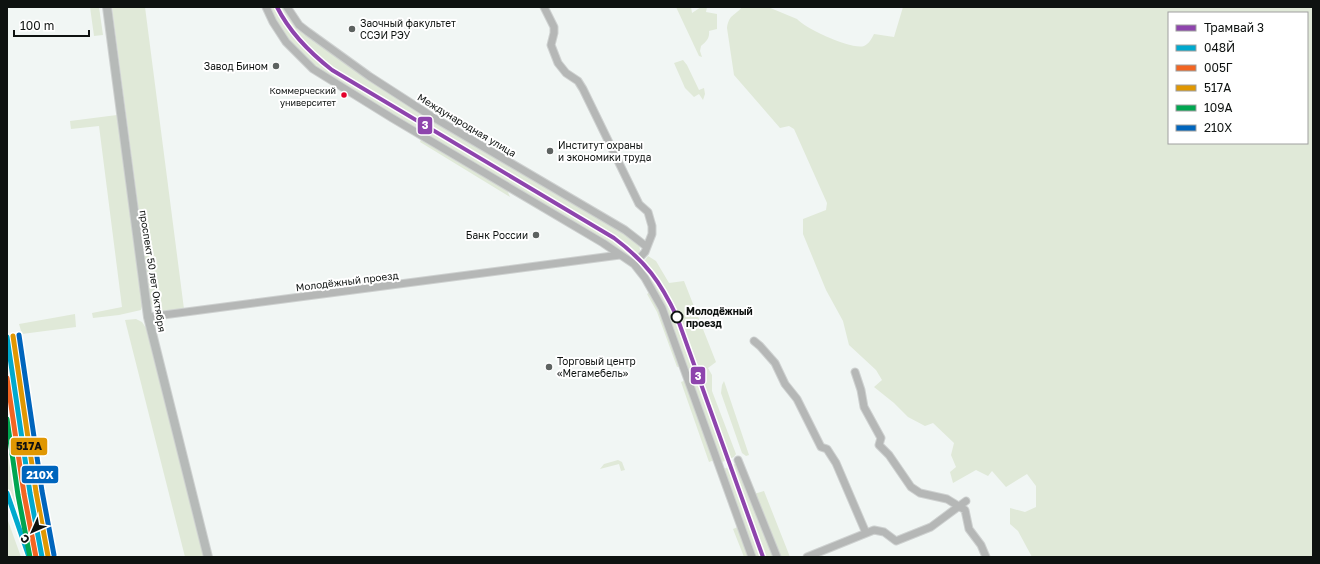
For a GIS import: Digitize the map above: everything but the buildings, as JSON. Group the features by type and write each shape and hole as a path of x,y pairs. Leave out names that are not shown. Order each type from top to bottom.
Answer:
{"main road":[{"name":"проспект 50 лет Октября","path":"107,7 148,317 208,557"}],"street":[{"path":"266,7 273,22 286,42 313,69 392,118 609,247 620,256 634,264 645,278 662,308 752,557"},
{"name":"Международная улица","path":"287,7 293,18 304,29 369,76 466,138 625,230 647,247"},
{"path":"544,7 554,27 551,45 558,62 566,73 578,81 639,204 648,212 652,226 652,234 645,252 634,264"},
{"name":"Молодёжный проезд","path":"148,317 620,256"},
{"path":"754,342 760,346 775,363 785,384 797,400 821,447 827,449 836,463 866,533"},
{"path":"854,372 861,390 864,407 881,438 879,445 889,455 911,487 920,493 947,499 965,510 969,529 981,545 986,557"},
{"path":"738,460 777,557"},
{"path":"807,557 874,530 884,532 896,541 931,527 966,501"}],"green space":[{"path":"90,7 99,7 103,35 94,36"},
{"path":"112,7 145,7 184,309 166,312 157,310 151,304"},
{"path":"269,7 284,7 307,35 624,232 639,244 640,250 637,255 629,257 357,92 321,72 290,42"},
{"path":"676,7 691,7 692,13 701,7 707,7 706,12 717,14 717,29 709,31 707,40 701,46 700,51 702,57 699,56"},
{"path":"742,7 768,7 797,19 829,38 850,45 864,46 870,41 874,34 894,37 903,7 1313,7 1313,557 1032,557 1018,531 1010,524 1010,508 1025,512 1036,507 1036,486 1027,474 1006,487 992,471 988,476 976,470 953,483 950,472 956,467 951,455 954,443 933,423 925,426 908,417 894,403 874,387 882,380 876,370 849,345 843,321 826,290 803,234 803,219 826,210 827,203 794,129 789,126 780,128 734,75 727,28 731,18"},
{"path":"683,60 699,90 704,88 705,94 703,100 699,94 694,97 685,88 674,63"},
{"path":"117,115 142,306 141,310 119,315 93,318 92,313 122,307 99,126 71,129 70,121"},
{"path":"421,139 507,190 510,197 420,142"},
{"path":"648,256 656,261 669,283 684,281 716,362 708,368 712,375 712,391 736,454 734,457 722,462 719,461 686,367 642,269 643,263"},
{"path":"651,291 660,309 681,366 677,367 657,312 647,294"},
{"path":"75,314 76,327 22,334 19,324"},
{"path":"136,319 142,322 146,328 204,557 185,557 125,320"},
{"path":"7,363 24,485 39,557 31,557 7,489"},
{"path":"686,380 714,460 709,462 681,382"},
{"path":"724,381 749,455 746,456 742,453 721,393"},
{"path":"618,460 622,462 625,470 621,471 619,464 600,469 604,464"},
{"path":"736,464 775,557 755,557 724,469"},
{"path":"764,491 790,557 778,557 754,494"},
{"path":"7,518 21,557 7,557"},
{"path":"738,527 749,557 744,557 733,529"}],"tram line":[{"name":"3","path":"277,7 294,34 332,70 614,238 644,264 658,283 677,317 763,557"}],"transit line":[{"name":"210Х","path":"19,335 42,491 54,555"},
{"name":"517А","path":"13,336 36,492 48,556"},
{"name":"048Й","path":"7,337 30,493 42,557"},
{"name":"005Г","path":"7,378 24,494 36,557"},
{"name":"109А","path":"7,419 18,495 30,557"},
{"name":"048Й","path":"7,493 29,557"}],"place":[{"name":"Заочный факультет ССЭИ РЭУ","path":"352,29"},
{"name":"Завод Бином","path":"276,66"},
{"name":"Коммерческий университет","path":"344,95"},
{"name":"Институт охраны и экономики труда","path":"550,151"},
{"name":"Банк России","path":"536,235"},
{"name":"Молодёжный проезд","path":"677,317"},
{"name":"Торговый центр «Мегамебель»","path":"549,367"}]}
